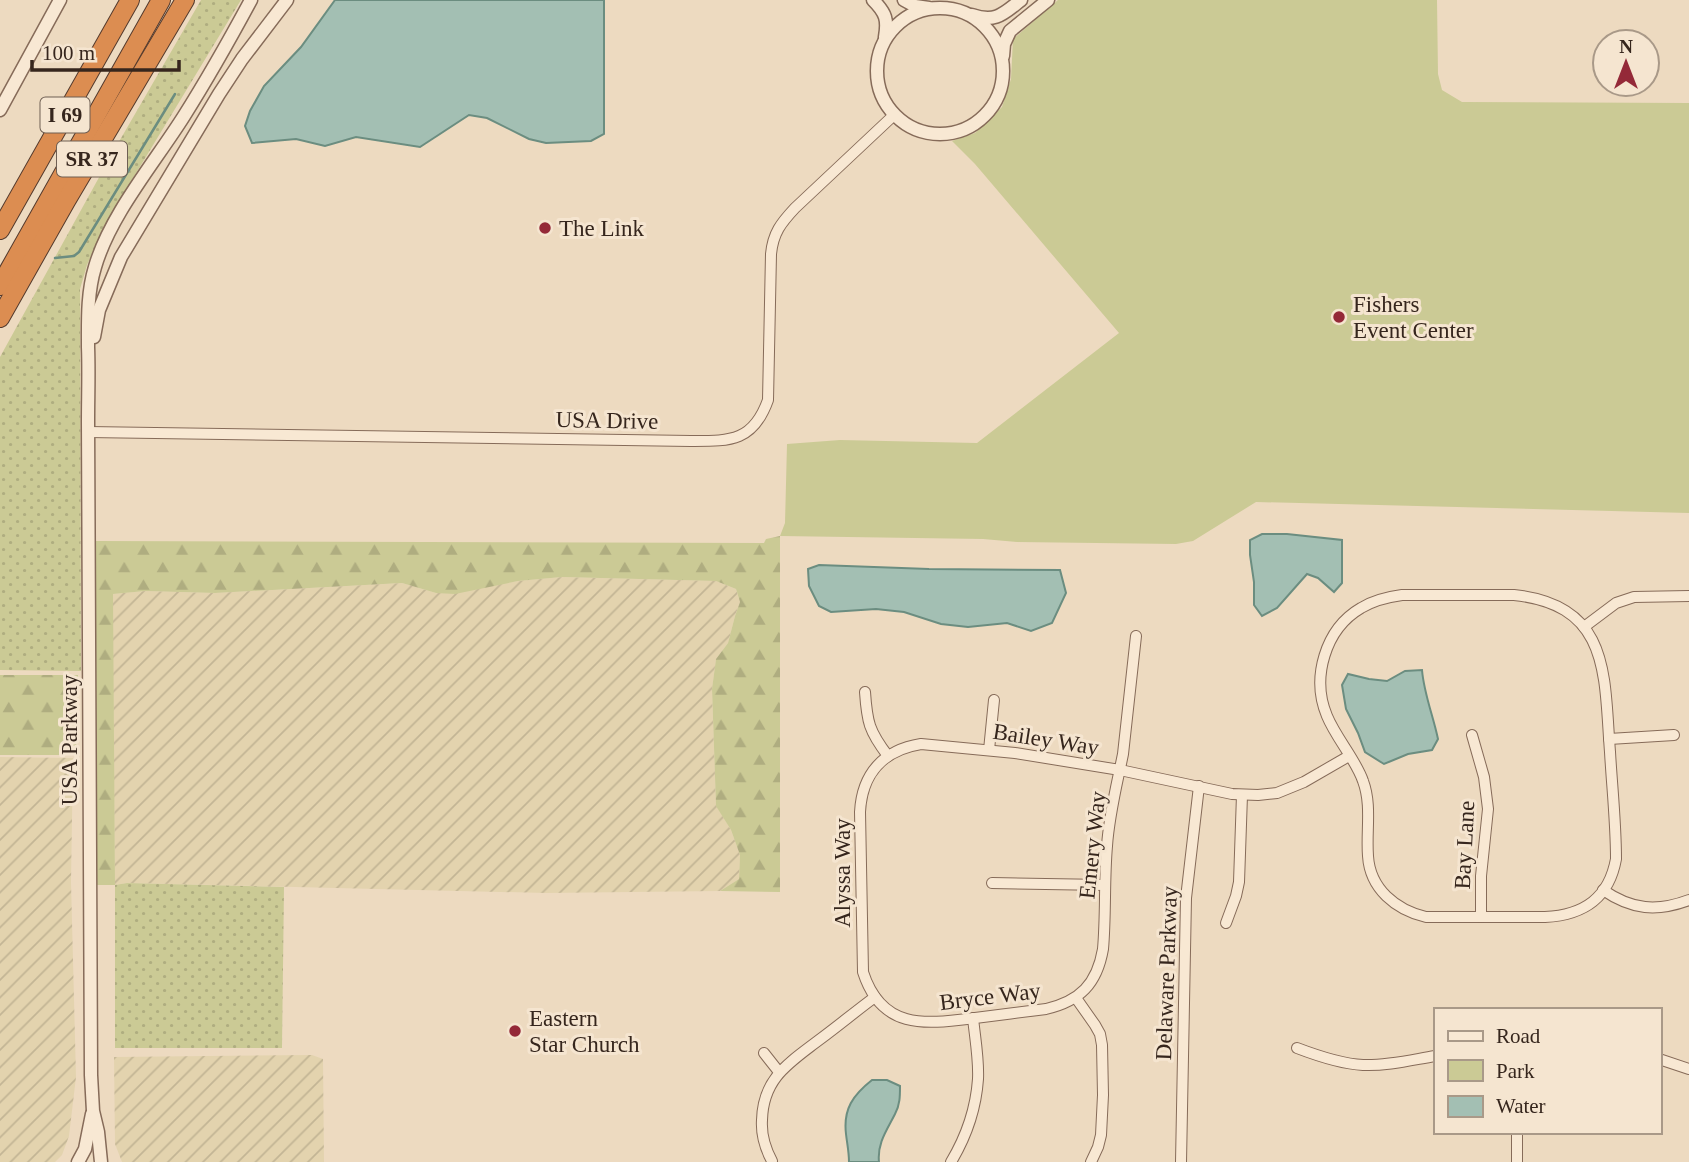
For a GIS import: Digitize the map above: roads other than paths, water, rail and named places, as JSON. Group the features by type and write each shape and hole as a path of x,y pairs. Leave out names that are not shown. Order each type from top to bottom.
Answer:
{"highway":[{"name":"I 69","path":"0,230 130,0"},
{"name":"I 69","path":"0,286 161,0"},
{"name":"SR 37","path":"0,318 66,201 186,0"}],"street":[{"path":"0,110 60,0"},
{"name":"USA Parkway","path":"101,1162 90,1075 88,314 91,286 103,244 140,182 185,116 251,0"},
{"name":"USA Parkway","path":"89,368 99,310 121,257 219,94 287,0"},
{"path":"873,0 884,13 884,41"},
{"path":"904,0 915,6 948,9 982,19 997,18 1021,0"},
{"path":"1002,63 1004,44 1010,31 1048,0"},
{"path":"933,8 905,19 890,32 879,53 877,79 880,92 894,115 913,128 934,134 968,127 986,114 998,96 1003,74 997,44 979,22 963,12"},
{"name":"USA Drive","path":"88,432 691,441 732,439 755,425 768,400 771,254 775,232 795,208 894,115"},
{"path":"1514,595 1543,600 1570,613 1584,627 1599,652 1603,668 1609,739 1616,859 1614,870 1603,890 1588,905 1564,916 1426,917 1404,909 1383,894 1373,876 1368,857 1366,791 1362,777 1326,714 1320,690 1321,664 1332,638 1348,618 1359,609 1385,597 1514,595"},
{"path":"1584,627 1616,603 1634,597 1689,596"},
{"name":"Emery Way","path":"1104,925 1110,824 1120,770 1136,636"},
{"path":"865,692 871,731 888,756"},
{"path":"989,750 994,700"},
{"name":"Bay Lane","path":"1472,735 1484,777 1488,809 1481,876 1481,917"},
{"path":"1609,739 1674,735"},
{"name":"Bailey Way","path":"888,756 907,746 920,744 989,750 1120,770 1242,795 1258,795 1277,793 1304,782 1349,756"},
{"name":"Alyssa Way","path":"875,997 863,972 861,797 869,778 888,756"},
{"name":"Delaware Parkway","path":"1181,1162 1186,898 1199,786"},
{"path":"1226,923 1239,882 1242,795"},
{"path":"992,883 1105,885"},
{"path":"1603,890 1618,900 1641,906 1661,907 1689,900"},
{"name":"Bryce Way","path":"875,997 893,1014 917,1022 939,1023 1057,1007 1076,998 1089,986 1101,964 1104,925"},
{"path":"772,1161 761,1130 762,1106 771,1084 779,1072 875,997"},
{"path":"1076,998 1100,1034 1102,1045 1101,1135 1091,1162"},
{"path":"951,1162 968,1126 977,1091 978,1069 973,1018"},
{"path":"1297,1048 1327,1058 1363,1065 1434,1056"},
{"path":"764,1053 779,1072"},
{"path":"1661,1060 1689,1069"},
{"name":"USA Parkway","path":"78,1162 87,1143 93,1111"},
{"path":"1517,1134 1517,1162"}],"water":[{"path":"335,0 604,0 604,134 591,141 546,143 529,139 487,118 469,115 420,147 356,137 325,146 296,139 252,143 245,126 264,86 301,47"},
{"path":"1262,534 1342,540 1342,583 1334,592 1318,578 1307,574 1277,608 1262,616 1254,605 1250,540"},
{"path":"819,565 1060,570 1066,593 1052,623 1031,631 1007,623 968,627 941,624 904,612 876,609 831,612 819,606 809,586 808,569"},
{"path":"1422,670 1438,739 1432,750 1408,754 1384,764 1365,752 1346,709 1342,685 1348,674 1387,681 1405,671"},
{"path":"872,1080 887,1080 900,1086 898,1107 881,1143 879,1162 849,1162 846,1117 855,1097"}],"waterway":[{"path":"55,258 74,256 79,252 175,94"}],"place":[{"name":"The Link","path":"545,228"},
{"name":"Fishers Event Center","path":"1339,317"},
{"name":"Eastern Star Church","path":"515,1031"}]}
